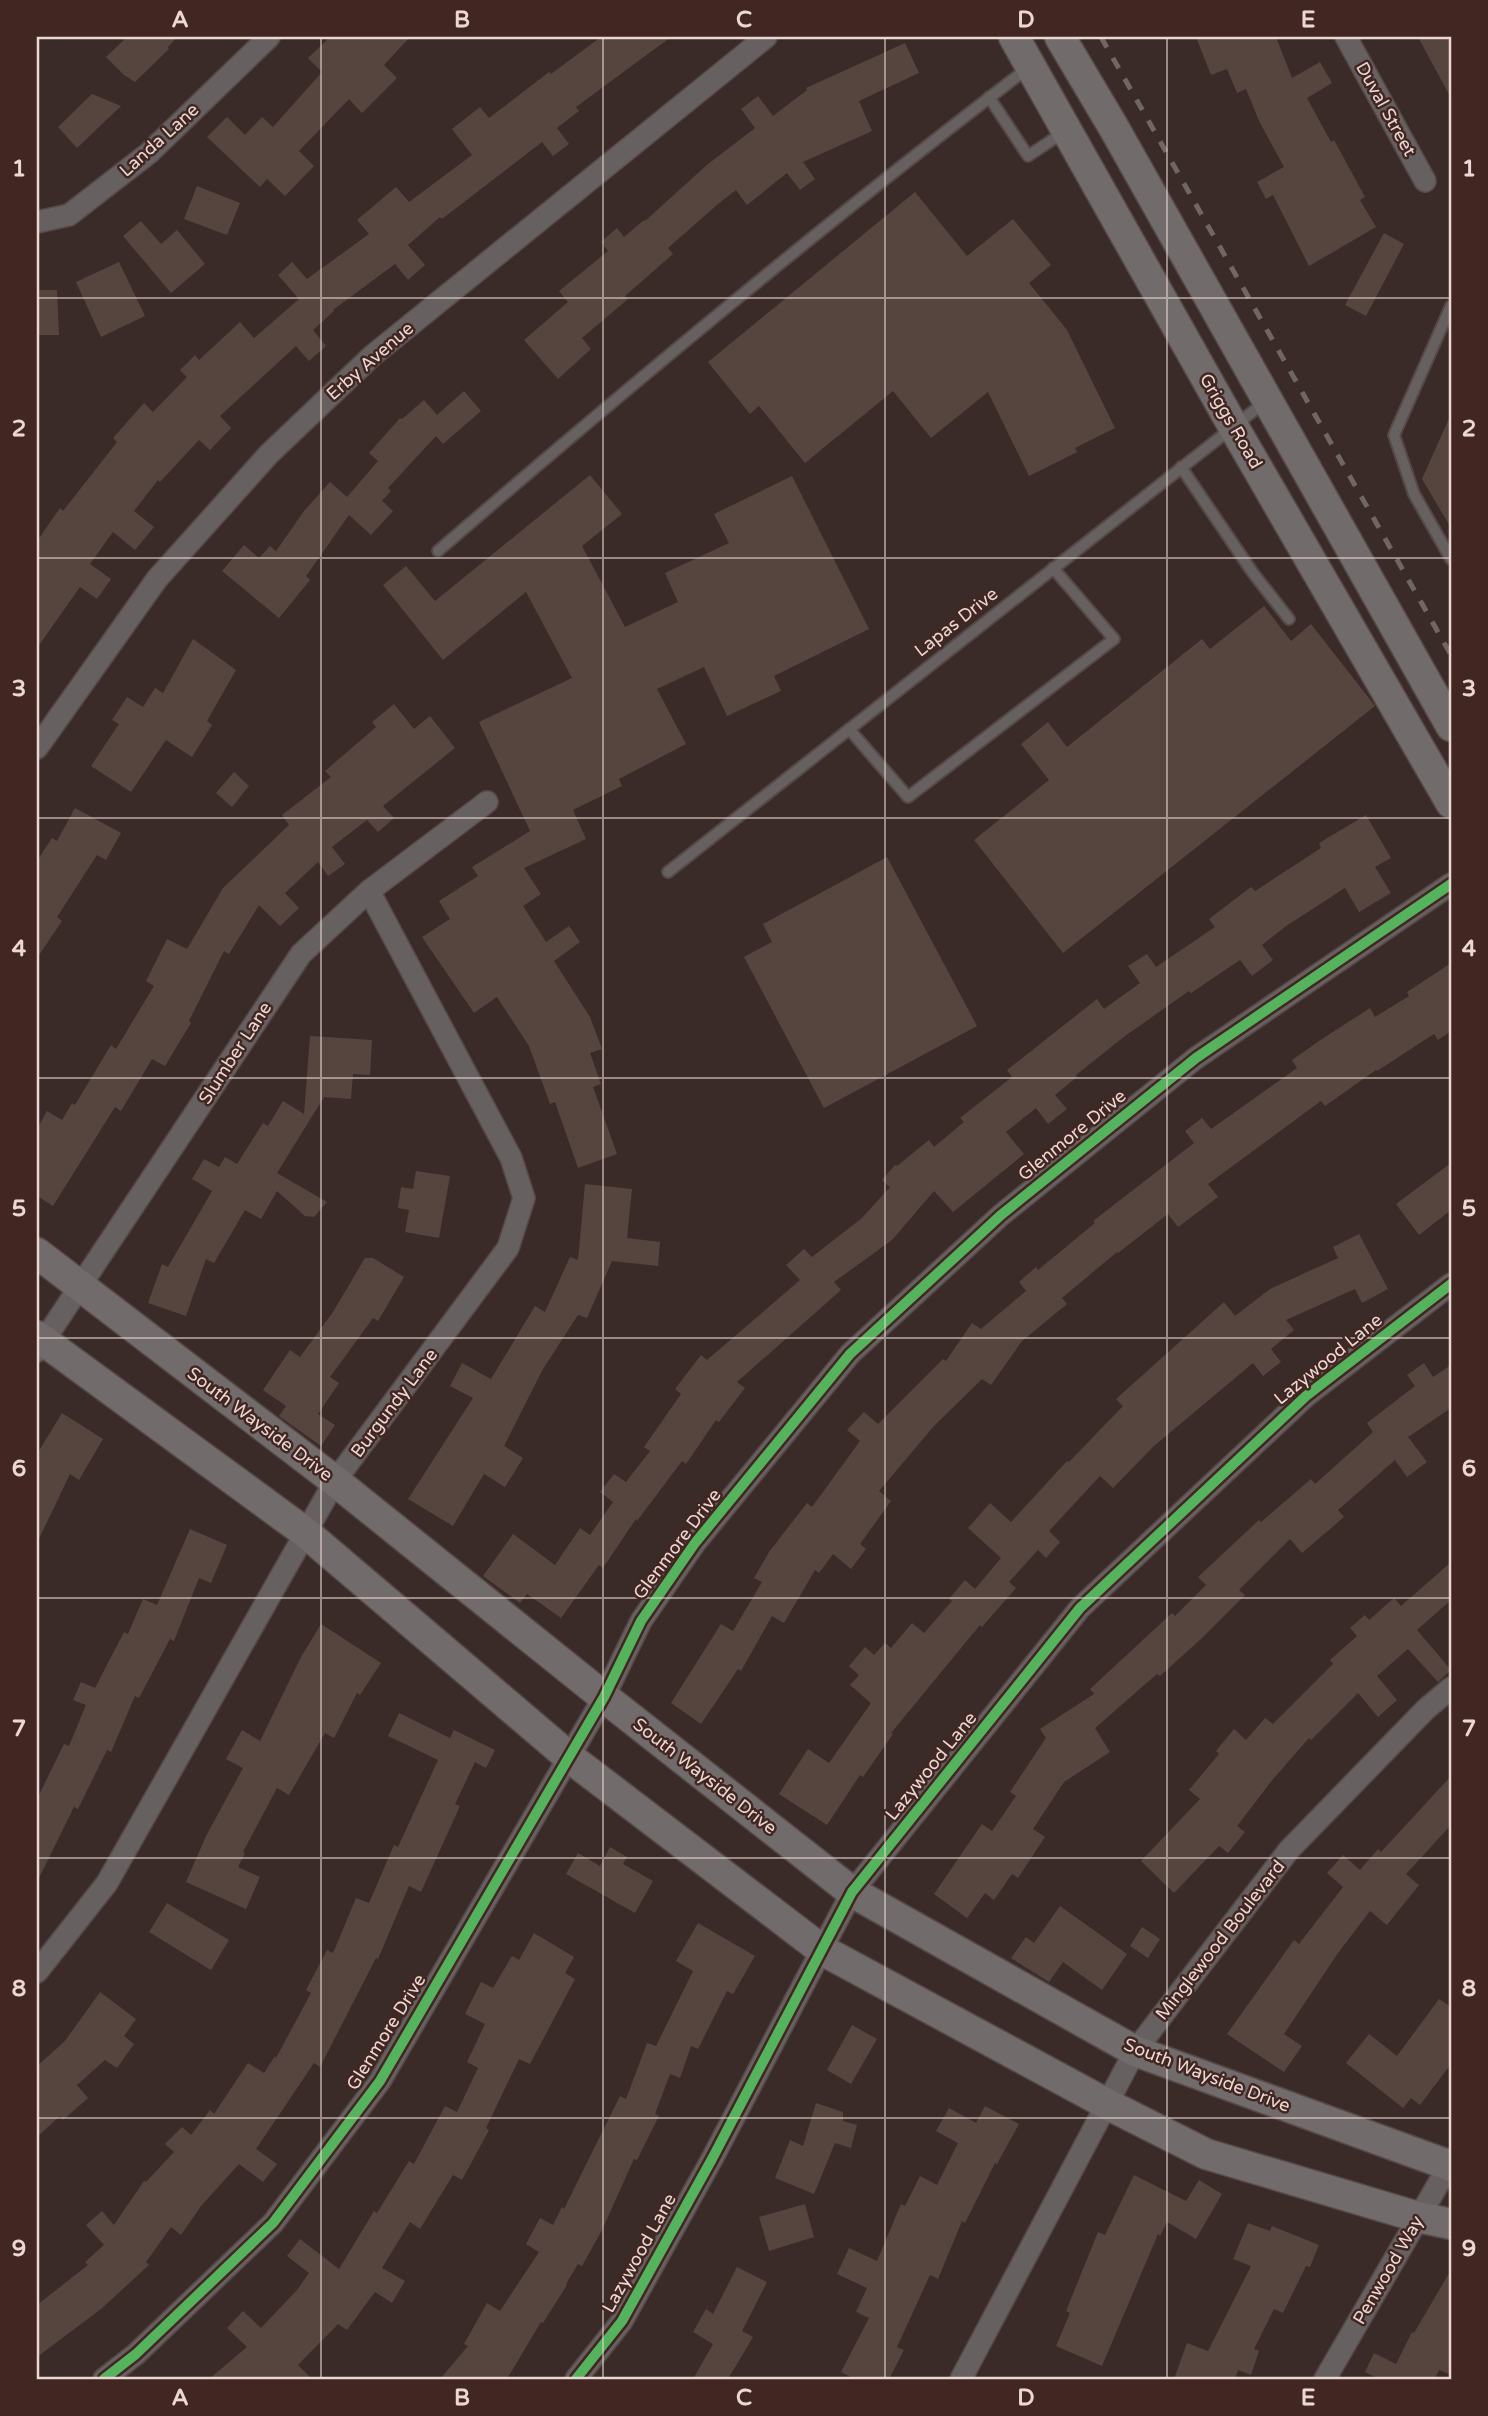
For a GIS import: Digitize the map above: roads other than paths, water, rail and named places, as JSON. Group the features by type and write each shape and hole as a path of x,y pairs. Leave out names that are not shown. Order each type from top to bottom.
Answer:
{"main road":[{"name":"Griggs Road","path":"1014,37 1233,426 1451,803"},
{"path":"1060,37 1451,726"},
{"name":"South Wayside Drive","path":"37,1253 335,1481 852,1892 1135,2051 1450,2164"},
{"path":"39,1343 306,1533 569,1757 822,1950 1107,2105 1206,2154 1451,2224"}],"street":[{"name":"Landa Lane","path":"37,222 69,215 149,153 269,37"},
{"name":"Erby Avenue","path":"37,748 158,579 269,454 372,356 766,37"},
{"name":"Duval Street","path":"1346,37 1425,181"},
{"name":"Slumber Lane","path":"39,1343 80,1287 301,954 369,891 486,802"},
{"name":"Glenmore Drive","path":"104,2379 136,2354 273,2223 372,2092 604,1697 641,1621 695,1543 850,1354 1001,1214 1196,1058 1451,884"},
{"name":"Burgundy Lane","path":"37,1972 107,1884 335,1481 508,1248 524,1198 511,1157 369,891"},
{"name":"Lazywood Lane","path":"576,2379 622,2321 712,2159 852,1892 1080,1608 1306,1396 1451,1284"},
{"name":"Minglewood Boulevard","path":"961,2379 1135,2051 1289,1850 1426,1709 1451,1688"},
{"name":"Penwood Way","path":"1325,2379 1450,2164"}],"lane":[{"path":"438,551 582,426 731,304 1031,66"},
{"path":"989,97 1028,156 1066,130"},
{"path":"1451,306 1395,435 1414,494 1451,559"},
{"name":"Lapas Drive","path":"668,872 1267,400"},
{"path":"1181,467 1253,573 1289,619"},
{"path":"849,729 908,797 1114,639 1053,568"}],"railway":[{"path":"1101,37 1451,655"}]}
